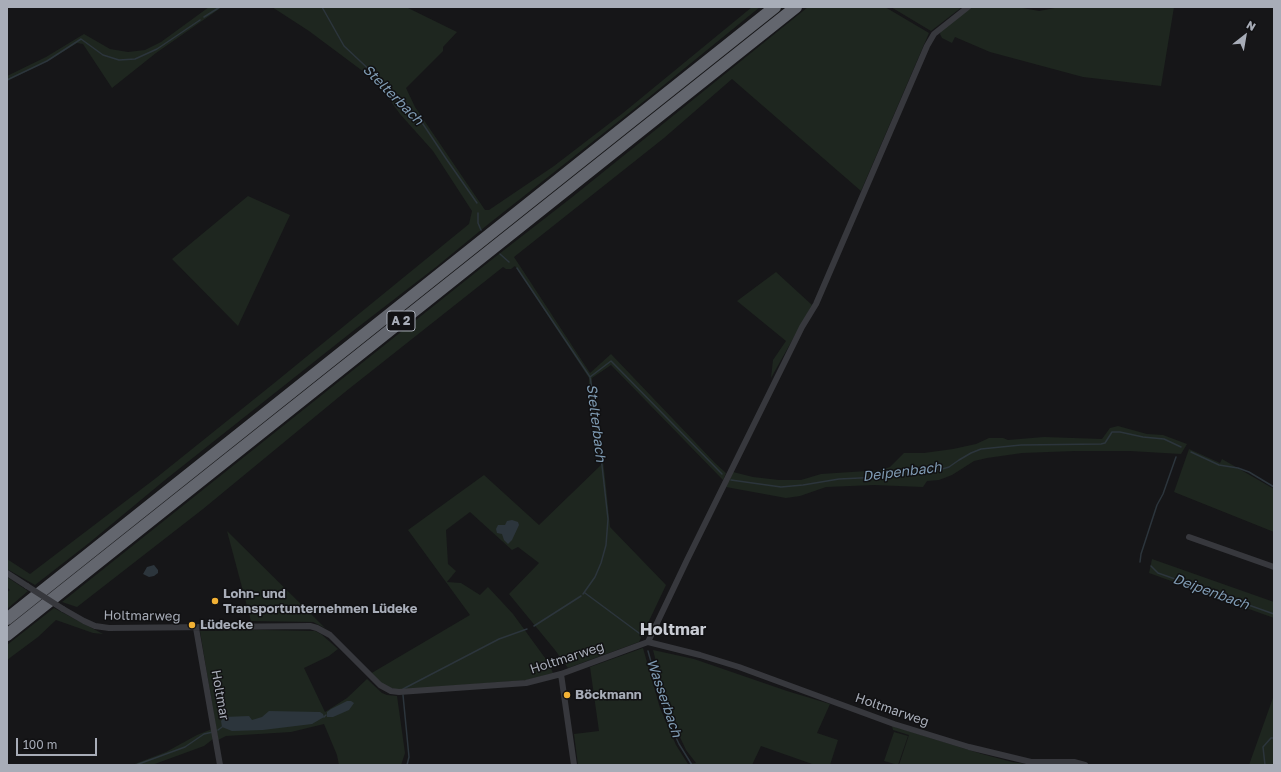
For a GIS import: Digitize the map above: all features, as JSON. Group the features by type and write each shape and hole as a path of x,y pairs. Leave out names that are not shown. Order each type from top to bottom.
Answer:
{"highway":[{"name":"A 2","path":"7,619 775,7"},
{"name":"A 2","path":"7,635 796,7"}],"street":[{"path":"648,642 802,327 816,304 926,46 934,34 968,7"},
{"path":"1189,537 1274,567"},
{"name":"Holtmarweg","path":"7,573 63,609 95,626 109,628 303,626 318,628 330,635 380,685 391,691 399,692 526,682 561,674 648,642 700,655 739,667 894,724 969,747 1032,762 1074,762 1085,765"},
{"name":"Holtmar","path":"196,628 220,765"},
{"path":"561,674 574,765"}],"shaded area":[{"path":"209,7 222,7 156,53 112,88 83,44 77,43 48,61 7,81 7,76 46,57 84,34 110,49 128,52 145,50 161,42"},
{"path":"272,7 406,7 457,32 443,47 443,51 406,88 415,107 485,210 489,210 554,166 623,113 752,7 760,7 648,98 165,480 89,543 35,585 7,569 7,559 30,574 156,478 469,224 472,211 433,151 400,114 376,81 309,31"},
{"path":"808,7 885,7 929,33 861,191 732,79 664,138 514,257 590,373 611,354 726,473 723,480 611,365 592,378 592,388 598,417 610,527 666,585 639,642 568,668 509,594 539,563 518,547 512,550 470,512 446,530 448,564 456,571 447,582 461,583 480,595 488,587 513,614 548,662 553,673 527,680 399,690 383,686 370,674 470,615 408,530 484,475 539,525 601,465 589,388 589,378 515,266 511,269 506,269 503,267 345,392 203,509 77,607 62,602 571,198"},
{"path":"891,7 962,7 931,31"},
{"path":"970,7 1017,7 1039,11 1060,7 1174,7 1161,86 1083,77 990,52 955,37 952,43 942,38 940,34 941,31"},
{"path":"248,196 290,215 238,326 172,259"},
{"path":"776,272 812,305 771,378 773,360 786,341 737,301"},
{"path":"1118,426 1147,434 1163,435 1187,444 1181,454 1130,451 1075,451 1022,453 987,458 974,461 952,475 939,480 927,481 923,487 874,485 826,487 800,496 786,498 726,487 733,472 753,477 779,480 801,480 821,474 882,470 890,467 904,453 924,453 953,449 976,444 989,438 1003,438 1008,440 1044,437 1102,439 1110,428"},
{"path":"1189,449 1220,463 1222,459 1274,489 1274,532 1174,492"},
{"path":"512,520 518,522 519,525 512,540 508,544 504,540 502,534 497,533 496,529 498,525 505,525 507,521"},
{"path":"227,531 325,628 313,622 251,621"},
{"path":"1152,559 1274,602 1274,618 1149,573"},
{"path":"154,565 158,570 158,573 149,577 143,574 147,567"},
{"path":"7,577 28,591 7,609 7,592 10,590 7,587"},
{"path":"54,608 103,634 93,633 56,620 38,637 7,660 7,645"},
{"path":"200,631 315,631 321,634 338,649 329,656 304,668 325,712 347,698 367,679 382,693 397,696 405,753 401,765 339,765 337,755 324,724 291,732 226,736 218,740"},
{"path":"643,648 660,708 676,745 688,764 696,763 686,750 668,707 653,650 694,659 830,704 817,733 838,740 830,765 815,765 761,746 752,765 578,765 574,734 599,731 590,667"},
{"path":"1274,695 1274,765 1249,765"},
{"path":"347,701 354,703 349,710 333,717 327,717 327,712"},
{"path":"269,711 320,712 324,717 312,724 263,730 232,731 222,727 221,721 224,717 249,716 252,720 262,717"},
{"path":"892,726 982,754 1012,762 1032,765 899,765 909,735 893,730"},
{"path":"212,729 213,739 204,746 152,765 132,765 166,752 197,735"},
{"path":"894,732 908,736 898,765 884,761"}],"waterway":[{"path":"204,17 220,7"},
{"name":"Stelterbach","path":"322,7 344,46 407,105 421,121 477,203"},
{"path":"7,80 47,61 81,39 103,55 119,60 135,59 157,49 200,20"},
{"name":"Stelterbach","path":"478,213 478,223 481,230"},
{"name":"Stelterbach","path":"500,254 509,262"},
{"name":"Stelterbach","path":"517,268 590,377 597,421 608,519 606,545 601,563 595,577 583,594"},
{"name":"Deipenbach","path":"590,377 611,361 722,474"},
{"name":"Deipenbach","path":"731,480 781,487 839,479 881,477 906,471 915,473 924,469 939,470 949,467 971,453 981,449 1021,445 1101,444 1105,443 1112,432 1164,439 1181,447"},
{"path":"1191,452 1219,465 1238,468 1249,472 1274,487"},
{"name":"Deipenbach","path":"1140,562 1141,554 1157,505 1163,494 1176,457"},
{"name":"Deipenbach","path":"1151,566 1158,573 1274,614"},
{"path":"585,593 643,636"},
{"name":"Stelterbach","path":"534,626 581,596"},
{"name":"Stelterbach","path":"403,689 499,639 527,629"},
{"name":"Wasserbach","path":"648,651 662,701 673,731 692,765"},
{"name":"Stelterbach","path":"403,695 409,757 407,765"},
{"path":"218,730 222,727"},
{"path":"136,765 185,747 204,734 213,732"},
{"name":"Deipenbach","path":"1265,765 1263,747 1271,738 1274,738"}],"place":[{"name":"Lohn- und Transportunternehmen Lüdeke","path":"215,601"},
{"name":"Lüdecke","path":"192,625"},
{"name":"Böckmann","path":"567,695"}],"district":[{"name":"Holtmar","path":"673,630"}]}
